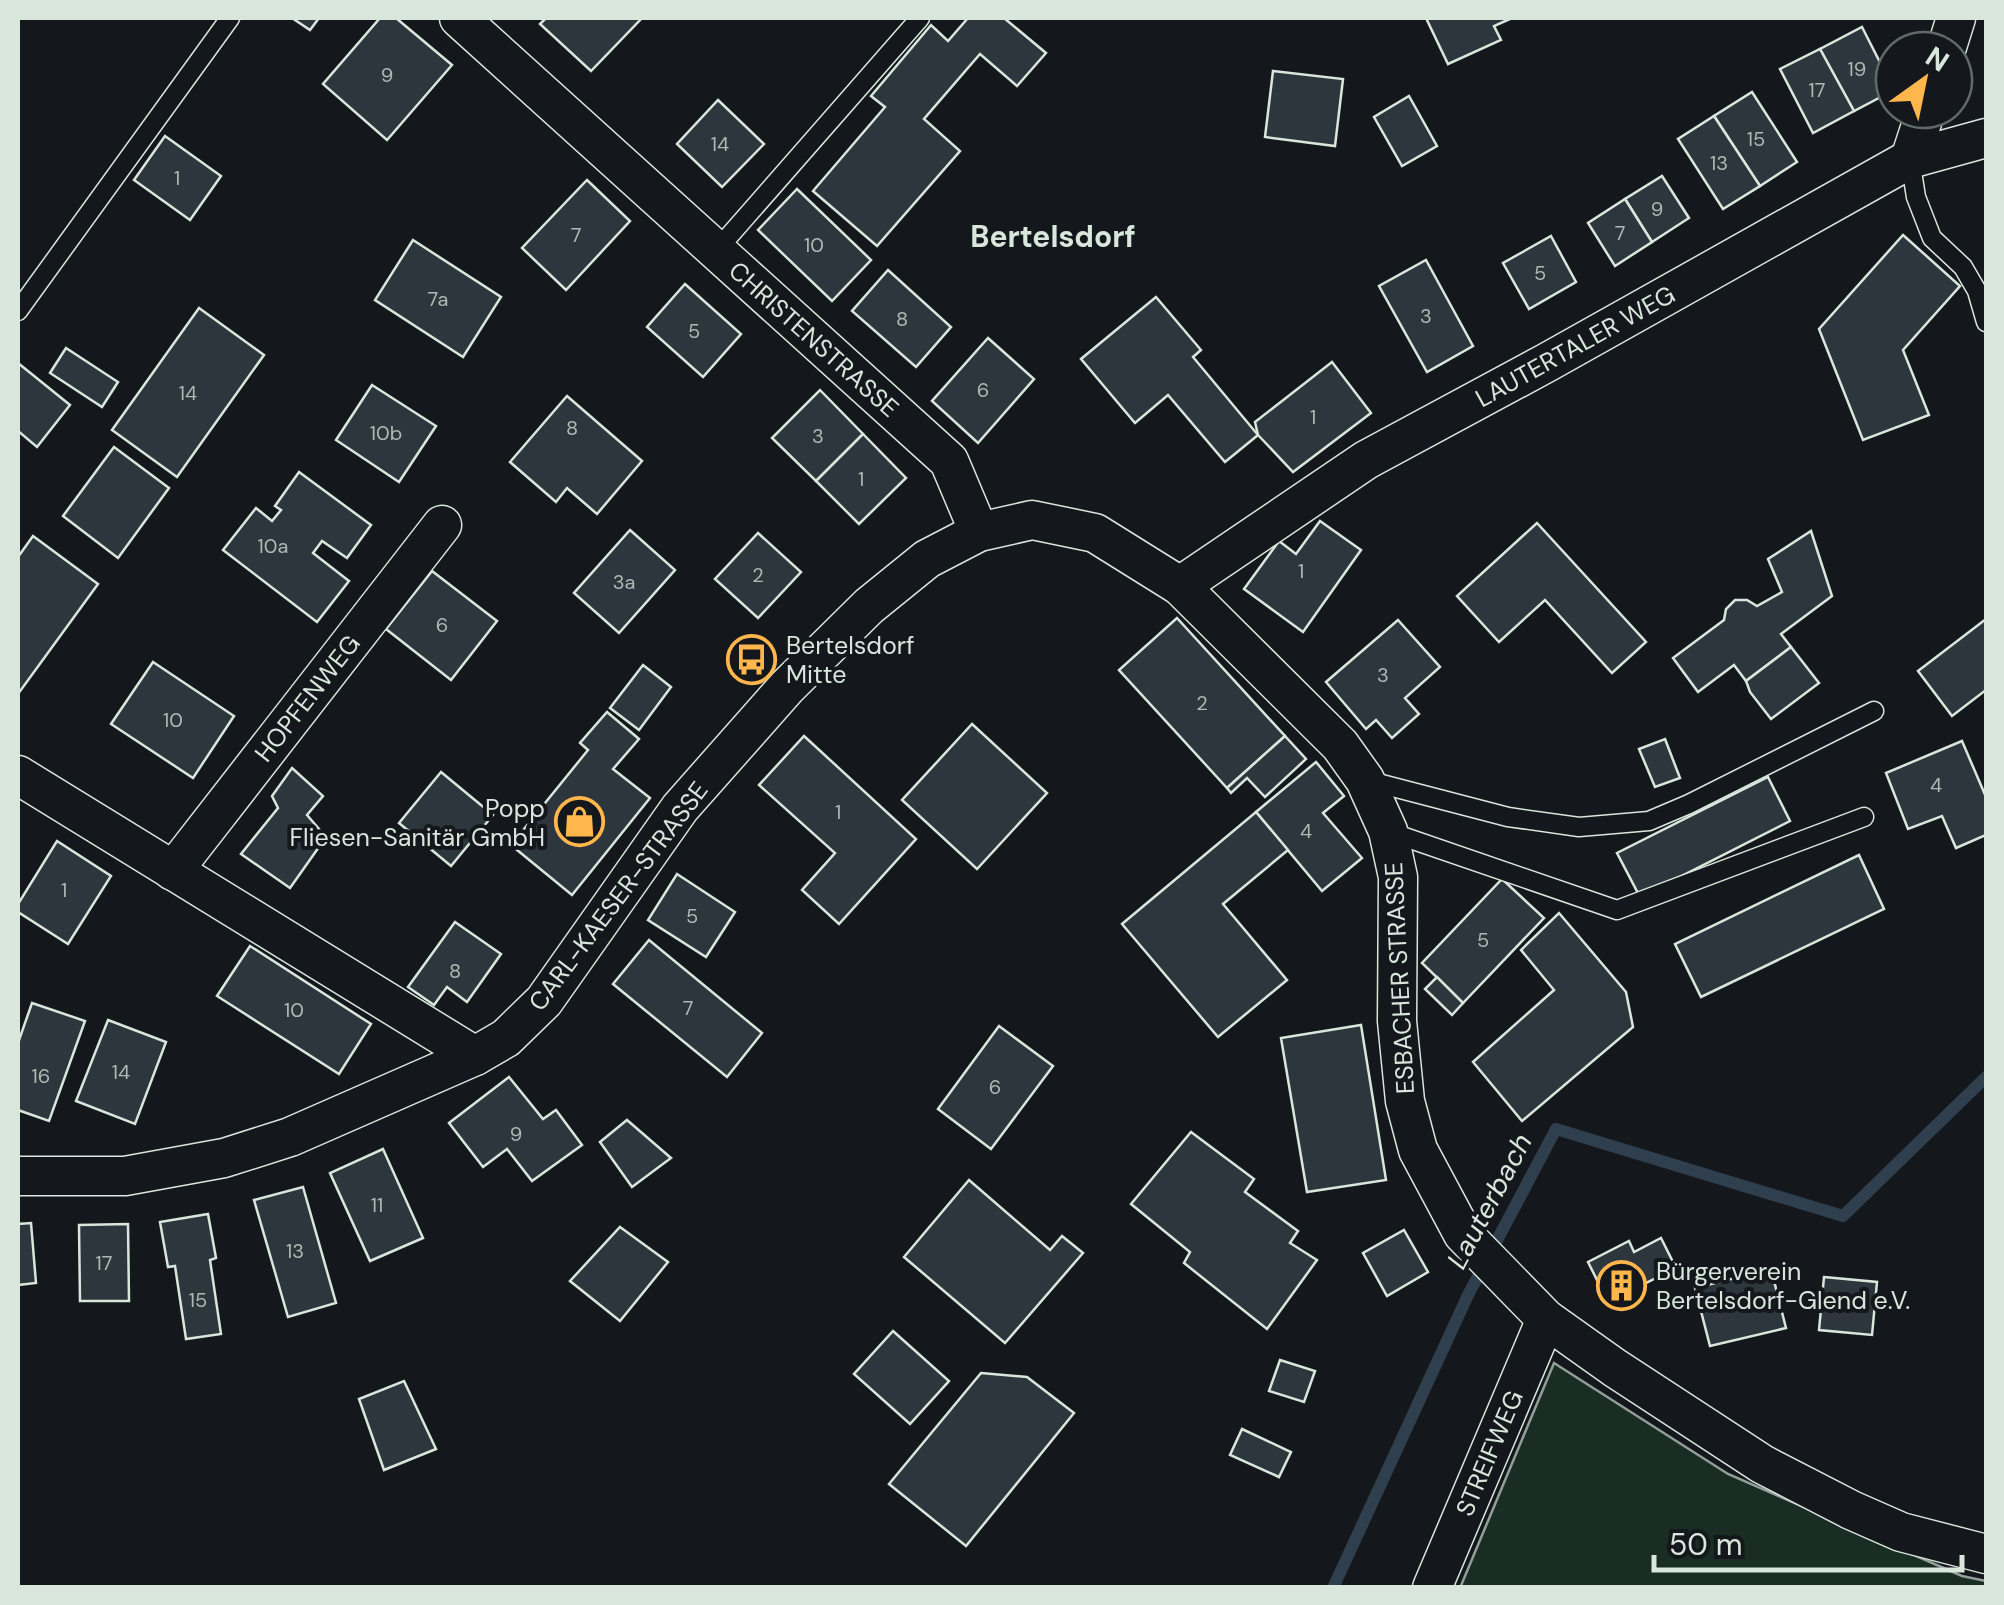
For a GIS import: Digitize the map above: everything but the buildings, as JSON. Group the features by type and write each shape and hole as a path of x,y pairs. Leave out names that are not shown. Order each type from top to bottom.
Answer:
{"street":[{"name":"CHRISTENSTRASSE","path":"459,18 949,462 979,532"},
{"path":"1910,160 1920,130"},
{"name":"LAUTERTALER WEG","path":"1180,586 1366,460 1910,160 1986,138"},
{"path":"979,532 1032,520 1095,534 1180,586"},
{"name":"HOPFENWEG","path":"173,871 442,525"},
{"name":"CARL-KAESER-STRASSE","path":"18,1176 125,1176 224,1158 290,1137 475,1056 506,1038 544,1001 680,808 787,687 869,606 927,559 979,532"},
{"name":"ESBACHER STRASSE","path":"1180,586 1340,745 1366,780 1388,831 1398,877 1397,1021 1405,1101 1418,1150 1463,1234 1546,1318 1762,1464 1901,1532 1986,1554"},
{"path":"18,775 475,1056"},
{"name":"STREIFWEG","path":"1432,1588 1546,1318"}],"lane":[{"path":"18,311 230,18"},
{"path":"716,251 920,18"},
{"path":"1910,160 1916,197 1932,238 1963,267 1977,291 1986,322"},
{"path":"1366,780 1508,817 1579,826 1649,821 1874,711"},
{"path":"1388,831 1618,910 1864,817"}],"green space":[{"path":"1554,1363 1728,1474 1962,1576 1986,1581 1986,1588 1460,1588"}],"waterway":[{"name":"Lauterbach","path":"1333,1588 1468,1295 1556,1129 1843,1216 1986,1077"}],"place":[{"name":"Bertelsdorf Mitte","path":"751,659"},
{"name":"Popp Fliesen-Sanitär GmbH","path":"580,822"},
{"name":"Bürgerverein Bertelsdorf-Glend e.V.","path":"1621,1285"}],"district":[{"name":"Bertelsdorf","path":"1053,237"}]}
